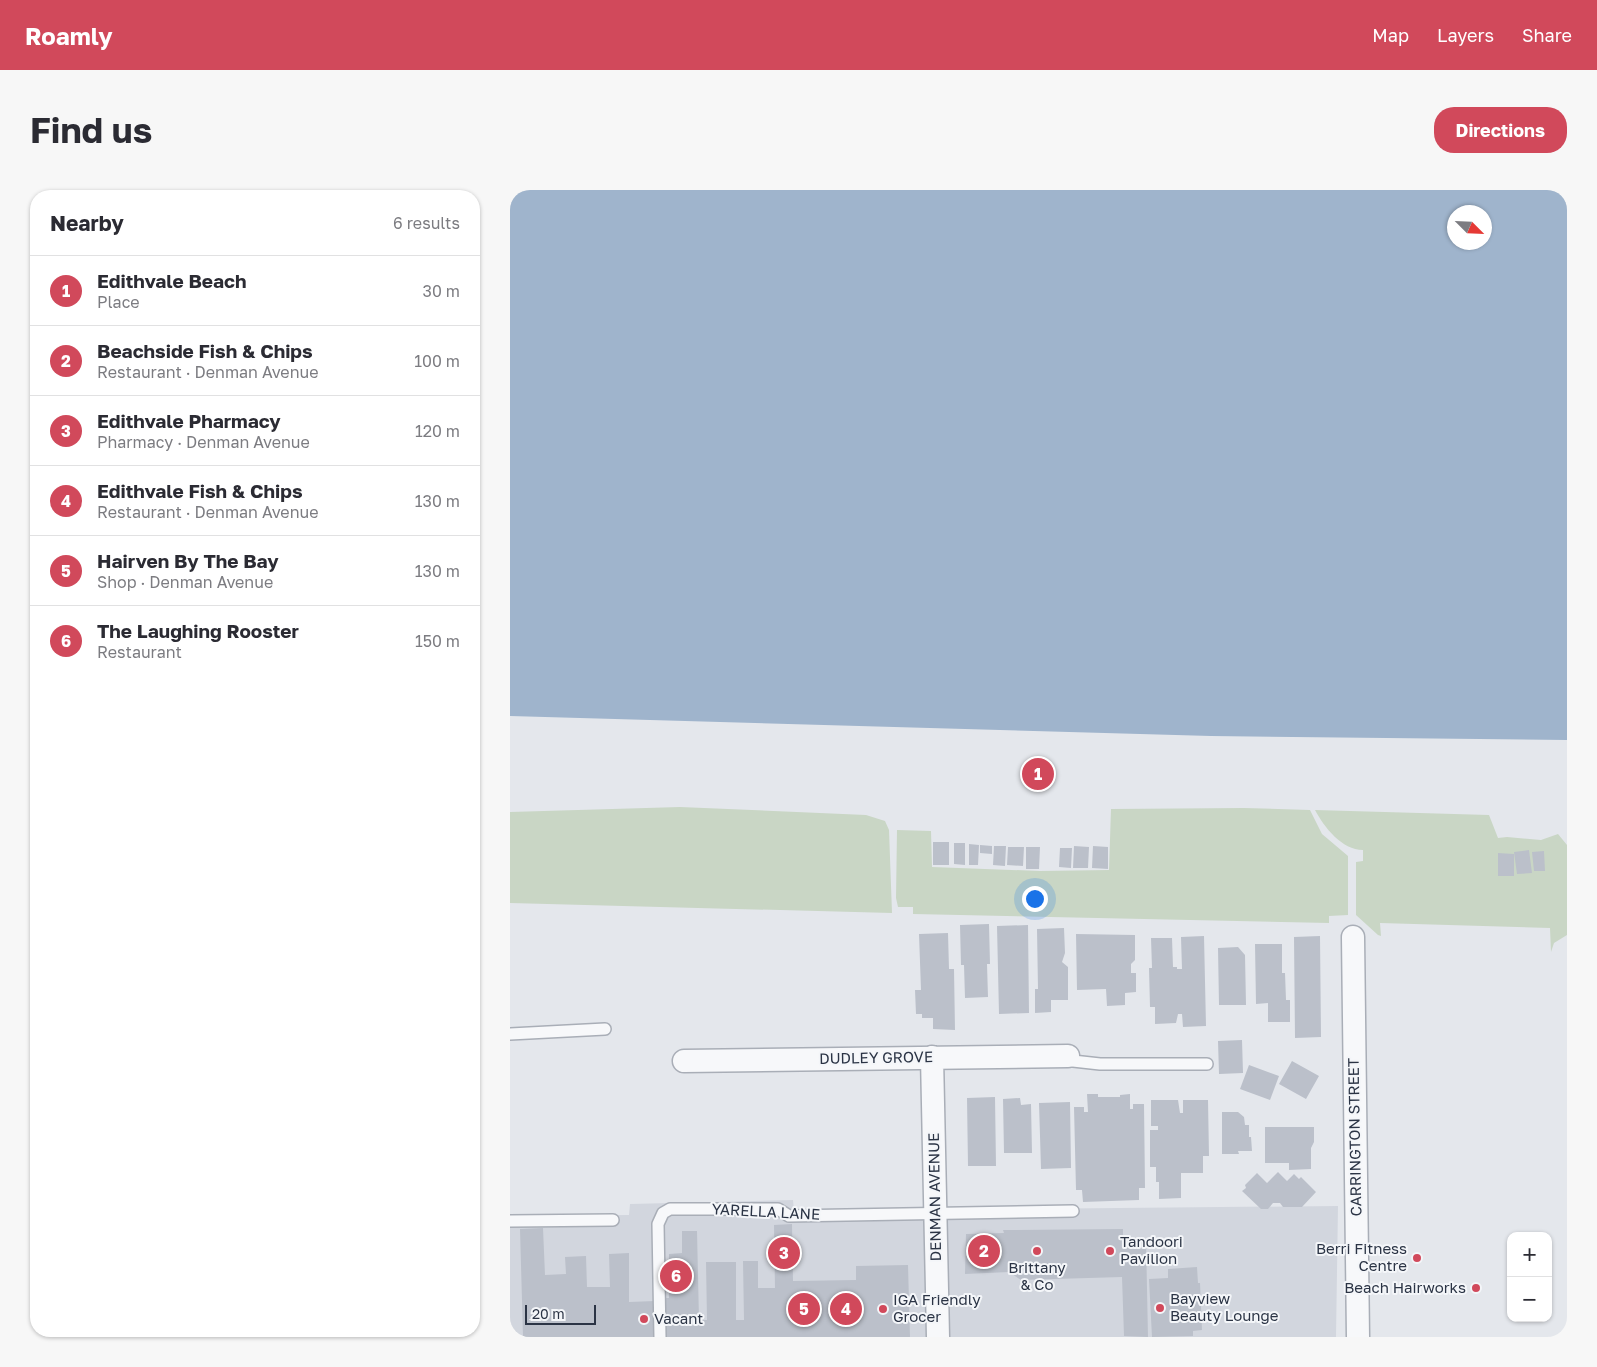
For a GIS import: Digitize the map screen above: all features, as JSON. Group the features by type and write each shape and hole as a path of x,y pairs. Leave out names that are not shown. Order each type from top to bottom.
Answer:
{"street":[{"name":"CARRINGTON STREET","path":"1353,937 1358,1337"},
{"name":"DUDLEY GROVE","path":"684,1062 1068,1056"},
{"name":"DENMAN AVENUE","path":"932,1057 938,1337"}],"lane":[{"path":"510,1034 605,1029"},
{"path":"1068,1056 1073,1061 1100,1064 1207,1064"},
{"name":"YARELLA LANE","path":"660,1337 658,1224 660,1218 667,1210 675,1208 778,1209 789,1216 935,1212"},
{"path":"935,1212 1074,1211"},
{"path":"510,1221 613,1220"}],"shaded area":[{"path":"793,1200 794,1211 1338,1206 1336,1337 510,1337 510,1216 629,1215 630,1204"}],"green space":[{"path":"680,807 866,815 885,821 889,830 892,913 510,903 510,812"},
{"path":"1244,808 1310,810 1322,834 1348,856 1348,915 1329,916 1329,923 913,914 913,907 898,907 896,898 897,830 931,831 932,867 1040,871 1109,870 1111,809"},
{"path":"1315,810 1489,815 1498,838 1541,840 1558,834 1567,845 1567,935 1554,943 1551,952 1550,928 1380,923 1381,936 1378,935 1356,915 1356,862 1363,861 1363,850 1355,849 1341,842 1323,823"}],"water":[{"path":"510,190 1567,190 1567,740 1211,736 510,716"}],"building":[{"path":"933,842 949,842 949,865 933,865"},
{"path":"954,843 965,843 965,865 954,864"},
{"path":"969,844 979,845 978,865 969,865"},
{"path":"980,845 992,846 992,854 980,853"},
{"path":"994,846 1006,846 1005,866 993,865"},
{"path":"1074,846 1089,847 1088,868 1073,868"},
{"path":"1093,846 1108,847 1108,869 1092,868"},
{"path":"1008,847 1024,847 1023,866 1007,865"},
{"path":"1026,847 1040,847 1039,869 1026,869"},
{"path":"1060,848 1072,848 1071,868 1059,867"},
{"path":"1529,850 1532,873 1517,874 1514,852"},
{"path":"1544,851 1545,871 1534,871 1532,852"},
{"path":"1498,853 1514,854 1514,876 1498,876"},
{"path":"989,924 990,964 987,964 988,997 965,998 964,965 961,965 960,925"},
{"path":"1028,925 1029,1013 999,1014 997,926"},
{"path":"1064,928 1065,953 1062,962 1068,967 1068,1000 1051,1000 1051,1012 1035,1013 1035,989 1038,989 1037,929"},
{"path":"948,933 949,969 954,969 955,1030 933,1029 933,1018 922,1018 922,1014 916,1014 915,990 921,990 919,934"},
{"path":"1076,934 1135,935 1135,960 1131,964 1131,973 1136,973 1136,992 1125,993 1125,1005 1107,1006 1106,989 1077,990"},
{"path":"1204,936 1206,1026 1183,1027 1182,1014 1178,1014 1176,1023 1155,1024 1155,1007 1150,1007 1149,968 1152,968 1151,938 1172,938 1173,967 1182,969 1181,937"},
{"path":"1320,936 1321,1037 1295,1038 1294,937"},
{"path":"1255,944 1282,944 1282,973 1285,973 1286,1000 1290,1000 1290,1022 1268,1022 1268,1003 1256,1004"},
{"path":"1238,947 1245,955 1246,1005 1219,1005 1218,948"},
{"path":"1242,1040 1243,1073 1219,1074 1218,1041"},
{"path":"1292,1061 1319,1076 1306,1099 1279,1084"},
{"path":"1249,1065 1279,1076 1270,1100 1240,1089"},
{"path":"1087,1094 1098,1094 1098,1097 1120,1097 1120,1095 1130,1094 1130,1109 1133,1109 1133,1104 1144,1104 1145,1188 1139,1188 1139,1200 1083,1202 1082,1190 1076,1190 1074,1107 1084,1107 1084,1112 1088,1112"},
{"path":"995,1097 996,1166 968,1166 967,1098"},
{"path":"1020,1098 1021,1105 1031,1104 1032,1153 1004,1153 1003,1099"},
{"path":"1151,1100 1178,1100 1180,1113 1183,1113 1183,1100 1208,1100 1209,1156 1203,1156 1203,1173 1181,1173 1181,1198 1159,1199 1159,1182 1156,1182 1156,1167 1150,1167 1150,1130 1158,1130 1158,1126 1151,1126"},
{"path":"1070,1102 1071,1168 1041,1169 1039,1103"},
{"path":"1222,1112 1238,1112 1244,1117 1245,1125 1249,1125 1252,1151 1238,1151 1239,1154 1222,1154"},
{"path":"1265,1127 1314,1127 1311,1169 1289,1170 1289,1163 1265,1163"},
{"path":"1278,1172 1287,1181 1294,1174 1299,1179 1301,1177 1316,1192 1302,1207 1283,1207 1280,1203 1273,1203 1268,1209 1261,1209 1242,1191 1246,1188 1245,1185 1257,1173 1267,1183"},
{"path":"792,1224 793,1281 856,1280 856,1266 908,1265 910,1337 666,1337 665,1298 669,1298 669,1254 682,1253 682,1231 697,1231 699,1320 707,1320 706,1262 736,1262 736,1320 744,1320 743,1261 758,1261 758,1288 775,1288 774,1225"},
{"path":"543,1228 545,1275 566,1274 565,1257 586,1256 587,1287 610,1287 609,1254 629,1253 629,1302 655,1301 655,1337 523,1337 520,1229"},
{"path":"1123,1229 1123,1241 1146,1240 1148,1337 1124,1336 1122,1277 1021,1280 1009,1272 965,1274 966,1234 1004,1233 1003,1230"},
{"path":"1197,1267 1198,1283 1200,1283 1202,1330 1193,1331 1193,1336 1152,1337 1149,1279 1168,1278 1168,1269"}],"place":[{"name":"Edithvale Beach","path":"1038,774"},
{"name":"Beachside Fish & Chips","path":"984,1251"},
{"name":"Brittany & Co","path":"1037,1251"},
{"name":"Tandoori Pavilion","path":"1110,1251"},
{"name":"Edithvale Pharmacy","path":"784,1253"},
{"name":"Berri Fitness Centre","path":"1417,1258"},
{"name":"The Laughing Rooster","path":"676,1276"},
{"name":"Beach Hairworks","path":"1476,1288"},
{"name":"Bayview Beauty Lounge","path":"1160,1308"},
{"name":"Hairven By The Bay","path":"804,1309"},
{"name":"Edithvale Fish & Chips","path":"846,1309"},
{"name":"IGA Friendly Grocer","path":"883,1309"},
{"name":"Vacant","path":"644,1319"}]}
